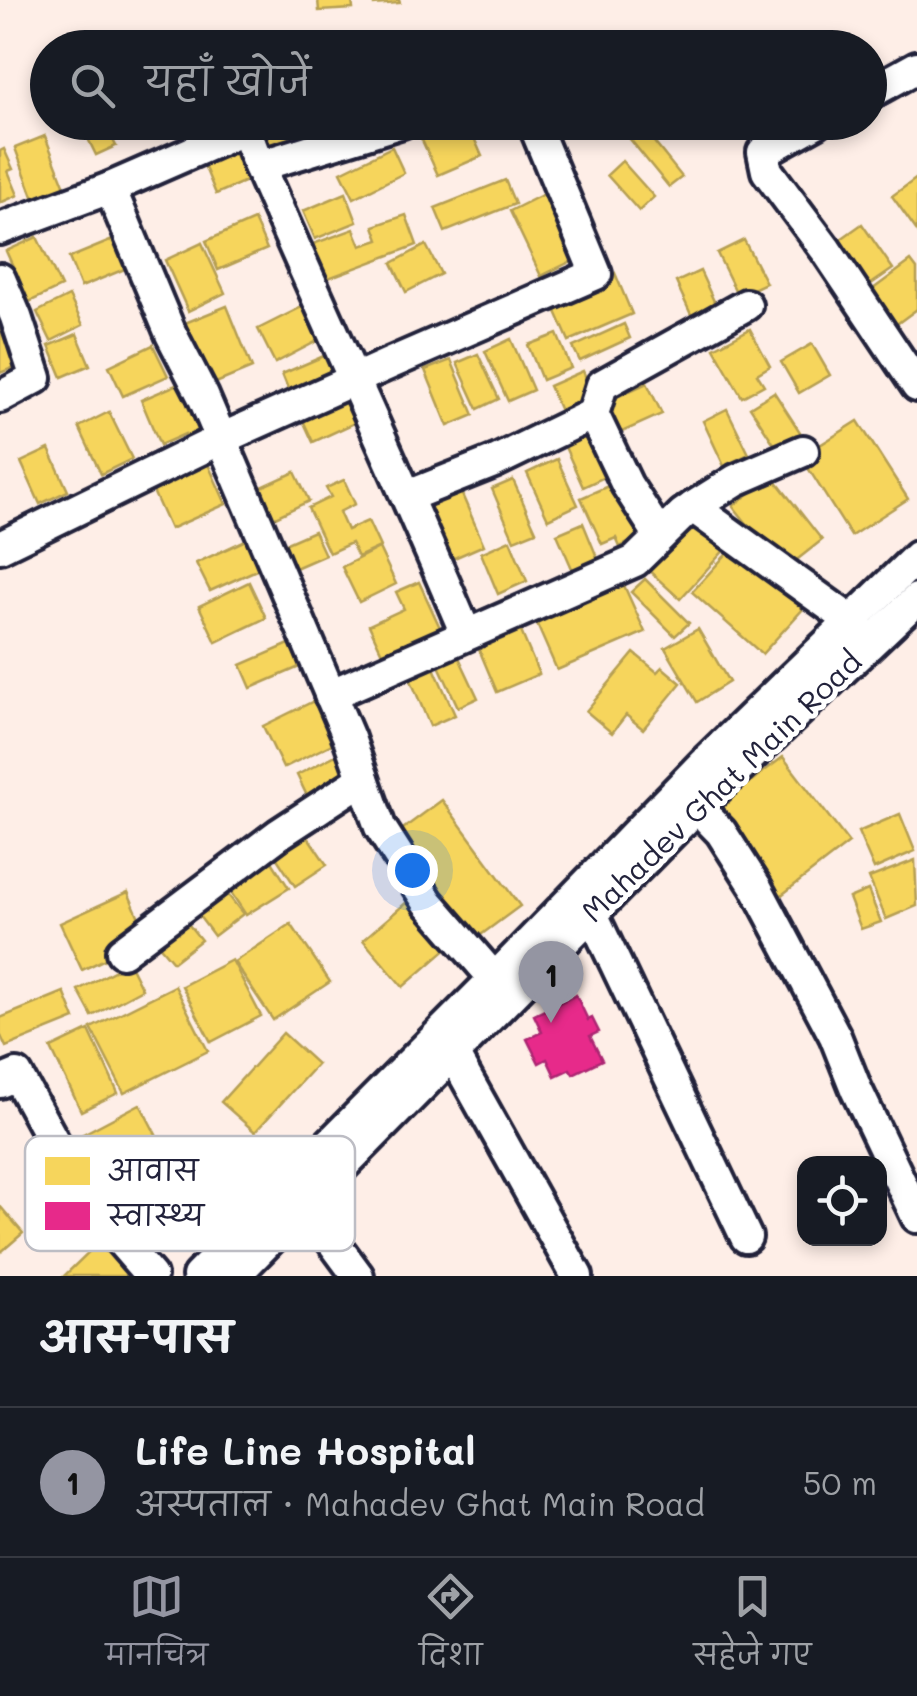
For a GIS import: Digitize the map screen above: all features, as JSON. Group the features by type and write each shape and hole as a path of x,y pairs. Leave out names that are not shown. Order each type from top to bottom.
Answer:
{"street":[{"path":"887,84 917,67"},
{"path":"0,229 110,188 214,140"},
{"path":"249,140 466,634"},
{"path":"259,166 344,140"},
{"path":"1,543 221,439 596,274 540,140"},
{"path":"785,140 763,152 767,171 826,250 917,386"},
{"path":"110,188 330,694 380,827 428,902 503,988"},
{"path":"0,279 36,378 0,397"},
{"path":"660,536 627,485 593,414 602,385 746,305"},
{"path":"408,496 496,461 593,414"},
{"path":"330,694 635,561 694,507 736,480 804,451"},
{"path":"694,507 861,631 917,557"},
{"name":"Mahadev Ghat Main Road","path":"355,1153 453,1054 503,988 592,914 688,798 861,631 917,600"},
{"path":"122,952 279,834 363,779"},
{"path":"335,1136 503,988 688,798 721,832 756,887 835,1036 917,1216"},
{"path":"592,914 746,1238"},
{"path":"453,1054 577,1276"},
{"path":"0,1082 17,1075 50,1136"},
{"path":"129,1251 150,1276"},
{"path":"198,1276 222,1251"},
{"path":"340,1251 358,1276"}],"building: आवास":[{"path":"318,0 352,0 353,9 319,11"},
{"path":"374,0 399,0 400,3 374,5"},
{"path":"47,140 65,187 34,199 15,148"},
{"path":"89,140 113,140 116,146 96,155"},
{"path":"422,140 475,140 482,156 438,175"},
{"path":"631,140 652,140 682,177 669,187"},
{"path":"240,141 255,177 216,194 201,158"},
{"path":"392,147 404,173 354,198 341,172"},
{"path":"4,149 18,195 0,203 0,151"},
{"path":"622,161 654,197 639,211 607,175"},
{"path":"917,178 917,231 892,196"},
{"path":"505,180 515,204 445,232 435,208"},
{"path":"550,191 582,256 541,276 510,211"},
{"path":"346,193 357,222 315,239 303,211"},
{"path":"406,215 417,245 326,279 313,244 354,229 361,246 379,240 374,226"},
{"path":"254,220 267,249 218,270 206,241"},
{"path":"862,224 893,269 861,291 831,246"},
{"path":"37,237 61,287 29,302 6,251"},
{"path":"120,237 132,266 81,287 69,258"},
{"path":"744,240 766,283 738,296 717,253"},
{"path":"202,243 225,293 188,311 165,260"},
{"path":"426,245 441,274 406,292 392,263"},
{"path":"911,261 917,269 917,309 894,326 869,292"},
{"path":"700,271 718,310 694,321 676,282"},
{"path":"615,273 632,314 569,341 551,300"},
{"path":"69,296 83,325 51,341 37,312"},
{"path":"0,302 25,363 0,373"},
{"path":"308,304 325,337 275,363 258,329"},
{"path":"227,306 252,368 211,385 185,323"},
{"path":"624,324 630,338 580,361 573,347"},
{"path":"750,329 770,366 757,374 764,385 742,397 714,348"},
{"path":"77,334 90,365 62,377 49,346"},
{"path":"557,334 571,368 542,380 528,345"},
{"path":"511,339 533,390 508,401 485,351"},
{"path":"812,344 830,375 799,393 781,362"},
{"path":"153,345 168,376 123,396 109,366"},
{"path":"331,353 343,380 293,401 282,374"},
{"path":"478,354 499,399 478,409 457,363"},
{"path":"451,360 474,415 448,426 425,370"},
{"path":"583,371 594,397 560,411 549,386"},
{"path":"183,382 214,431 188,442 185,434 160,445 141,400"},
{"path":"647,383 662,414 613,436 599,405"},
{"path":"774,392 802,435 778,450 750,407"},
{"path":"347,394 359,421 313,442 301,416"},
{"path":"727,409 749,454 724,466 703,421"},
{"path":"109,412 132,459 101,474 79,427"},
{"path":"858,421 908,499 851,536 801,457"},
{"path":"587,427 609,475 583,487 561,438"},
{"path":"49,449 68,491 40,504 21,462"},
{"path":"557,459 578,505 548,519 527,473"},
{"path":"208,464 226,504 170,529 152,489"},
{"path":"295,472 309,501 267,521 253,491"},
{"path":"772,476 822,540 784,570 733,506"},
{"path":"344,480 355,504 339,512 347,530 368,521 380,547 358,557 351,543 329,553 308,508 331,497 326,488"},
{"path":"513,480 536,531 514,540 492,489"},
{"path":"615,483 641,537 620,547 616,538 602,544 581,498"},
{"path":"460,490 484,545 445,562 421,508"},
{"path":"694,517 727,547 680,599 647,569"},
{"path":"583,523 599,562 574,573 557,534"},
{"path":"314,531 325,555 284,573 273,549"},
{"path":"250,538 263,567 210,591 196,563"},
{"path":"510,540 527,581 498,594 481,553"},
{"path":"733,547 803,609 762,654 692,592"},
{"path":"379,548 396,584 359,602 342,567"},
{"path":"645,579 689,623 675,636 631,592"},
{"path":"622,581 645,632 557,670 535,620"},
{"path":"249,582 266,618 216,642 199,606"},
{"path":"419,582 442,632 385,659 369,625 404,609 396,592"},
{"path":"520,629 539,674 497,692 478,647"},
{"path":"698,629 729,682 697,702 665,648"},
{"path":"294,642 304,665 251,688 241,665"},
{"path":"456,651 478,698 458,707 436,659"},
{"path":"634,653 657,672 662,667 681,683 643,729 626,715 612,733 586,711"},
{"path":"431,661 455,715 430,726 407,671"},
{"path":"314,701 334,743 283,768 263,726"},
{"path":"336,755 349,781 309,800 297,775"},
{"path":"783,757 849,843 779,897 713,810"},
{"path":"442,800 520,906 474,940 396,834"},
{"path":"900,814 915,851 874,869 858,832"},
{"path":"308,837 327,865 295,886 276,857"},
{"path":"271,860 289,888 246,915 228,888"},
{"path":"915,860 917,906 886,919 869,878"},
{"path":"868,890 881,922 861,929 849,898"},
{"path":"225,891 243,914 214,936 196,912"},
{"path":"128,892 143,927 120,952 82,970 60,923"},
{"path":"408,901 449,947 403,987 363,940"},
{"path":"185,920 201,940 173,962 157,943"},
{"path":"291,924 330,982 273,1020 234,962"},
{"path":"232,960 261,1016 211,1042 182,986"},
{"path":"129,963 142,989 92,1016 78,990"},
{"path":"175,986 208,1051 124,1093 91,1028"},
{"path":"64,992 75,1019 6,1047 0,1034 0,1018"},
{"path":"89,1030 118,1093 81,1111 51,1048"},
{"path":"283,1033 317,1064 255,1132 221,1102"},
{"path":"140,1104 157,1136 79,1136"},
{"path":"0,1206 23,1233 0,1253"},
{"path":"90,1251 110,1251 134,1276 64,1276"}],"building: स्वास्थ्य":[{"path":"576,995 588,1020 592,1018 599,1032 590,1036 602,1060 573,1074 570,1069 555,1076 547,1059 539,1063 527,1039 542,1032 534,1015"}],"place":[{"name":"Life Line Hospital","path":"551,1023"}]}
